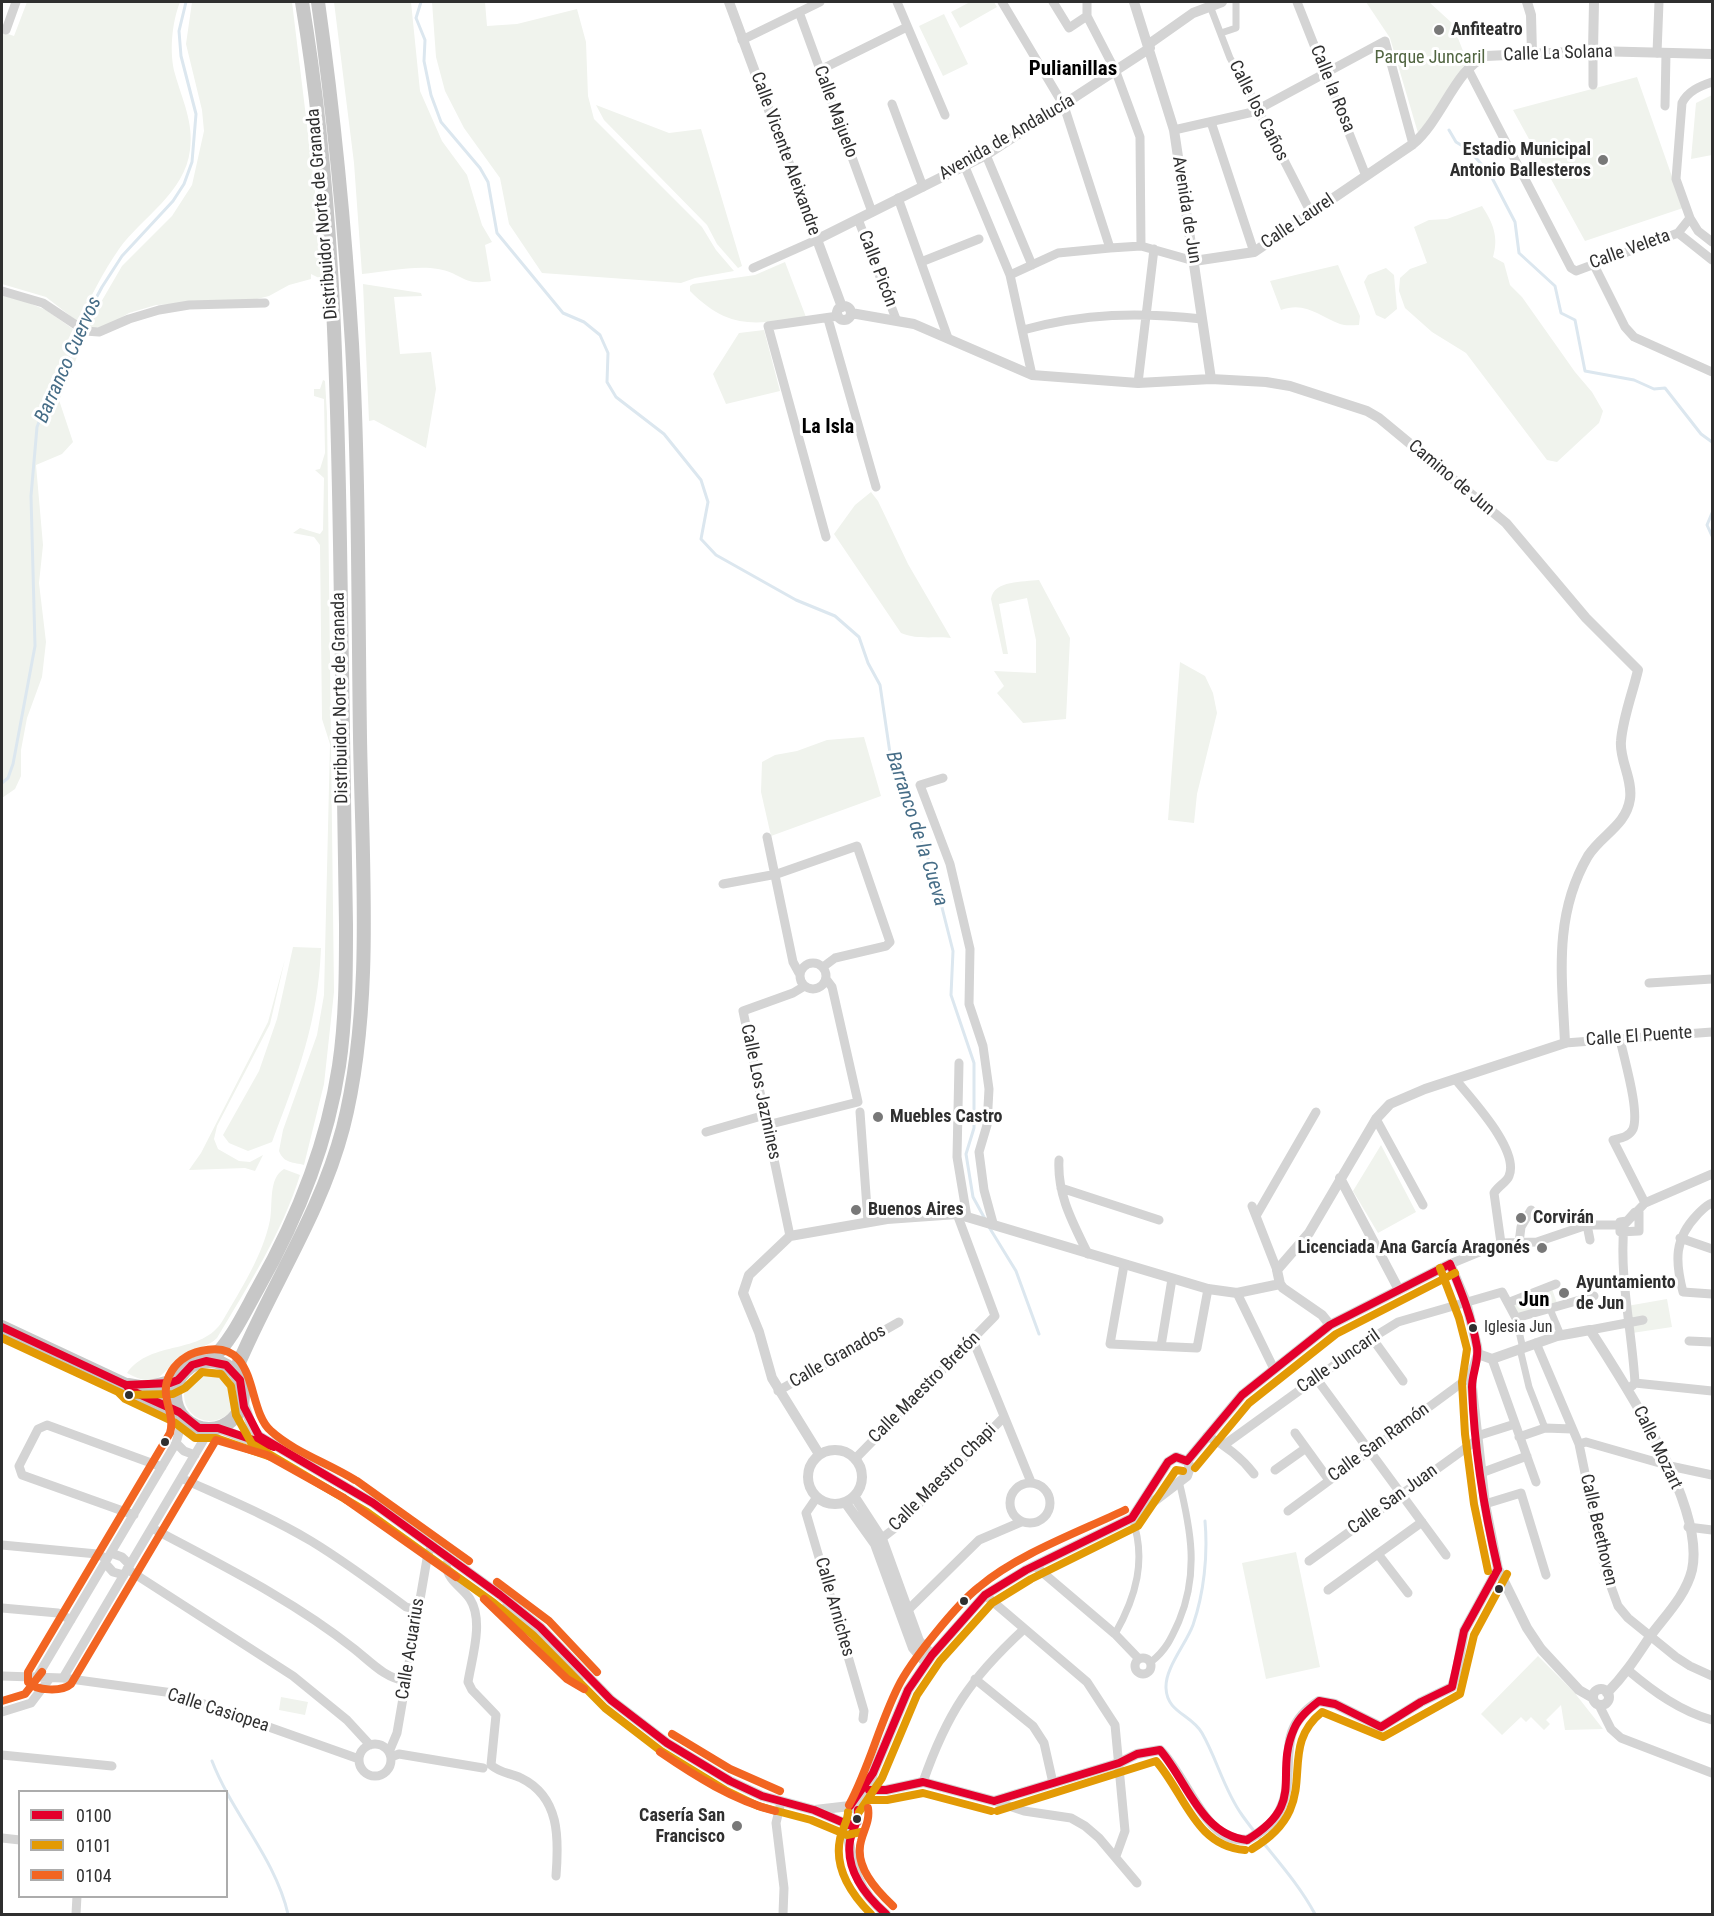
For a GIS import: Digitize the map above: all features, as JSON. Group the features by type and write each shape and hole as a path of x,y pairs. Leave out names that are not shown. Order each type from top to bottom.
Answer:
{"main road":[{"name":"Distribuidor Norte de Granada","path":"211,1360 229,1340 271,1264 295,1216 313,1169 337,1077 345,1005 346,891 336,351 330,246 317,112 302,2"},
{"name":"Distribuidor Norte de Granada","path":"235,1372 253,1330 310,1222 324,1186 347,1106 361,1006 360,743 352,347 332,105 318,2"},
{"path":"2,1327 126,1385 146,1388 178,1380 191,1365 211,1360 220,1362 235,1372 241,1380 243,1401 234,1419 214,1429 199,1428 181,1415 130,1390 126,1385"},
{"path":"178,1380 176,1402 181,1415"}],"street":[{"path":"6,30 16,2"},
{"name":"Calle Vicente Aleixandre","path":"729,2 816,240 840,314"},
{"path":"742,40 820,2"},
{"path":"897,2 945,115"},
{"path":"1002,2 1064,106 1110,248"},
{"path":"1053,2 1069,28 1087,16"},
{"path":"1087,2 1087,16 1116,72 1140,137 1141,246"},
{"name":"Avenida de Jun","path":"1134,2 1150,46 1174,130 1210,379"},
{"name":"Avenida de Andalucía","path":"753,268 816,240 987,155 1116,72 1193,13 1222,2"},
{"path":"1221,33 1236,28 1236,2"},
{"name":"Calle la Rosa","path":"1297,2 1366,176"},
{"path":"1527,2 1531,15 1532,54"},
{"path":"1593,85 1594,2"},
{"path":"1659,2 1665,106"},
{"name":"Calle los Caños","path":"1210,6 1230,58 1311,213"},
{"name":"Calle Majuelo","path":"799,12 872,212"},
{"path":"820,70 907,27"},
{"path":"1174,130 1258,109 1385,41 1413,144"},
{"name":"Calle La Solana","path":"1468,69 1477,60 1486,56 1593,51 1713,54"},
{"name":"Calle Laurel","path":"1010,275 1058,253 1110,248 1141,246 1194,261 1254,252 1413,144 1431,127 1468,69"},
{"name":"Calle Veleta","path":"1468,69 1571,268 1576,271 1678,233 1713,260"},
{"path":"1713,82 1695,89 1682,103 1677,179 1690,218 1698,231 1713,242"},
{"name":"Avenida de Andalucía","path":"892,104 923,187"},
{"path":"1211,122 1254,252"},
{"path":"987,155 1032,265"},
{"path":"965,167 1010,275 1032,375"},
{"path":"898,198 948,338"},
{"path":"1678,233 1690,218"},
{"name":"Calle Picón","path":"858,219 896,319"},
{"path":"921,262 979,239"},
{"path":"1138,382 1154,249"},
{"path":"1593,263 1625,327 1634,337 1713,372"},
{"path":"2,291 43,303 80,328 99,332 129,318 189,305 265,303"},
{"path":"1023,330 1058,321 1145,313 1202,319"},
{"path":"826,537 768,326 840,314 876,487"},
{"name":"Camino de Jun","path":"840,314 896,319 948,338 1032,375 1138,382 1242,379 1290,386 1367,411 1379,418 1506,523 1586,618 1638,670 1621,742 1631,797 1626,814 1617,827 1590,853 1571,889 1564,921 1562,972 1565,1043"},
{"path":"943,778 920,785 950,864 970,949 969,1004 982,1047 989,1089 987,1125 980,1152 984,1190 993,1223"},
{"path":"767,837 777,874 793,962 803,987 820,986 826,979"},
{"path":"723,884 777,874 857,846 890,942 886,946 835,958 823,967"},
{"path":"706,1132 858,1102 832,987 826,979 823,967 819,964 806,966 799,973"},
{"path":"1649,983 1713,979"},
{"name":"Calle Los Jazmines","path":"790,1236 743,1011 793,993 803,987"},
{"name":"Calle El Puente","path":"1565,1043 1713,1032"},
{"path":"1620,1039 1635,1117 1632,1130 1626,1137 1613,1140 1645,1203"},
{"path":"1277,1270 1309,1233 1376,1119 1390,1104 1425,1089 1565,1043"},
{"path":"959,1063 957,1157 962,1216"},
{"path":"1456,1080 1500,1136 1507,1150 1511,1172 1494,1193 1501,1243"},
{"path":"860,1112 868,1222"},
{"path":"1256,1216 1316,1112"},
{"path":"1376,1119 1423,1205"},
{"path":"1059,1160 1058,1176 1065,1208 1088,1254"},
{"path":"1713,1174 1645,1203 1627,1221 1620,1222 1623,1227 1623,1280 1630,1322 1631,1386 1713,1391"},
{"path":"1340,1178 1399,1290"},
{"path":"1061,1188 1159,1220"},
{"path":"1713,1203 1694,1218 1680,1238 1678,1266 1683,1292 1713,1294"},
{"path":"1252,1206 1277,1270 1280,1284 1322,1315 1330,1325"},
{"path":"1519,1242 1521,1227 1531,1210"},
{"path":"886,1914 864,1892 853,1869 849,1843 851,1808 873,1773 908,1690 929,1659 985,1595 1035,1566 1132,1518 1189,1472 1187,1461 1242,1395 1330,1325 1450,1264 1501,1243 1537,1242 1587,1226 1623,1227 1639,1231 1638,1212"},
{"path":"819,1454 778,1391 759,1332 744,1298 744,1288 752,1271 790,1236 868,1222 962,1216 993,1223 1208,1289 1237,1293 1280,1284"},
{"name":"Calle Maestro Bretón","path":"855,1459 995,1316 962,1216"},
{"path":"1587,1226 1590,1240"},
{"path":"1680,1238 1713,1249"},
{"path":"1450,1264 1466,1302 1478,1354 1472,1376 1477,1438 1485,1504 1498,1569 1527,1628 1540,1649 1579,1690 1596,1702 1611,1729 1621,1738 1713,1773"},
{"path":"1124,1265 1110,1344 1197,1348 1208,1289"},
{"path":"1161,1346 1172,1279"},
{"path":"1545,1428 1529,1387 1516,1318 1510,1302 1556,1284"},
{"name":"Calle Juncaril","path":"1224,1444 1372,1338 1398,1322 1502,1292 1510,1302"},
{"path":"1237,1293 1274,1369"},
{"path":"1516,1318 1594,1296"},
{"path":"1550,1309 1561,1335"},
{"path":"1478,1354 1492,1359 1561,1335 1643,1320"},
{"name":"Calle Granados","path":"778,1391 899,1322"},
{"name":"Calle Mozart","path":"1590,1330 1631,1386 1670,1466 1688,1527 1693,1554 1687,1585 1651,1635 1629,1671 1607,1692 1597,1690 1596,1702"},
{"path":"1372,1338 1404,1381"},
{"path":"974,1340 1030,1482"},
{"path":"1689,1341 1713,1342"},
{"name":"Calle Beethoven","path":"1536,1343 1579,1444 1611,1591 1628,1618 1690,1666 1713,1676"},
{"path":"1492,1359 1536,1482"},
{"name":"Calle San Ramón","path":"1288,1510 1472,1376"},
{"path":"1316,1378 1446,1555"},
{"path":"243,1401 252,1427 270,1445 350,1489 450,1559 490,1590 558,1657 590,1680 642,1725 689,1758 730,1781 781,1802 814,1810 849,1823"},
{"path":"37,1677 176,1443 181,1415"},
{"name":"Calle Maestro Chapi","path":"879,1541 1004,1418"},
{"name":"Calle San Juan","path":"1309,1561 1477,1438 1515,1424"},
{"path":"134,1515 19,1471 19,1466 42,1426 47,1425 162,1467"},
{"path":"1519,1437 1545,1428 1572,1429"},
{"path":"63,1678 181,1478 214,1429 259,1444 270,1445"},
{"path":"1295,1433 1329,1480"},
{"path":"1207,1436 1224,1444 1244,1461 1254,1474"},
{"path":"1579,1444 1586,1442 1670,1466 1713,1474"},
{"path":"176,1443 184,1451 195,1455"},
{"path":"1275,1470 1306,1448"},
{"path":"835,1449 855,1459 862,1474 859,1490 850,1499 836,1504 817,1497 808,1480 808,1470 819,1454 835,1449"},
{"path":"1481,1473 1527,1456"},
{"path":"1132,1518 1168,1462 1176,1457 1187,1461"},
{"path":"1165,1468 1168,1476 1178,1481"},
{"path":"181,1478 244,1506 309,1540 406,1607 418,1610"},
{"path":"1139,1659 1135,1666 1141,1674 1149,1672 1151,1662 1167,1649 1187,1600 1193,1551 1178,1481"},
{"path":"1030,1482 1037,1484 1048,1492 1051,1504 1049,1511 1041,1521 1028,1524 1021,1521 1012,1512 1010,1498 1018,1487 1030,1482"},
{"path":"1485,1504 1521,1493 1546,1575"},
{"name":"Calle Arniches","path":"817,1497 806,1513 864,1711 863,1719"},
{"path":"850,1499 879,1541 904,1611 929,1659"},
{"path":"1115,1634 1128,1609 1138,1577 1139,1538 1132,1518"},
{"path":"904,1611 979,1540 1021,1521"},
{"path":"1328,1590 1422,1522"},
{"path":"1688,1527 1713,1530"},
{"path":"152,1528 273,1592 330,1630 389,1677 406,1681"},
{"path":"2,1545 97,1554 107,1559 122,1557 127,1570 293,1676 347,1720 370,1745"},
{"name":"Calle Acuarius","path":"390,1755 397,1733 428,1552 432,1546"},
{"path":"1378,1554 1408,1593"},
{"path":"107,1559 113,1572 127,1570"},
{"path":"450,1559 446,1565 447,1574 468,1596 477,1619 468,1682 472,1690 492,1708 496,1715 491,1765 497,1771 519,1777 537,1787 546,1798 554,1815 559,1846 556,1876"},
{"path":"1035,1566 1115,1634 1139,1659"},
{"path":"994,1801 1119,1763 1137,1754 1160,1750 1170,1759 1196,1804 1213,1824 1228,1837 1247,1840 1267,1827 1276,1817 1285,1797 1292,1728 1302,1712 1319,1701 1335,1704 1382,1728 1421,1702 1452,1687 1458,1670 1464,1631 1498,1569"},
{"path":"985,1595 1023,1630 1087,1682 1106,1707 1116,1732 1125,1831 1116,1856"},
{"path":"2,1608 58,1613 71,1620"},
{"path":"923,1782 937,1742 959,1702 987,1663 1023,1630"},
{"path":"1139,1659 1147,1658 1151,1662"},
{"path":"1629,1671 1667,1700 1689,1712 1713,1720"},
{"name":"Calle Casiopea","path":"2,1676 63,1678 173,1693 359,1759"},
{"path":"2,1712 31,1703 50,1678"},
{"path":"975,1679 1033,1726 1044,1743 1053,1783"},
{"path":"370,1745 381,1745 390,1755 389,1768 376,1776 362,1769 359,1759 370,1745"},
{"path":"390,1755 399,1754 483,1768"},
{"path":"2,1755 112,1766"},
{"path":"849,1823 841,1814 851,1808 869,1790 873,1773"},
{"path":"869,1790 886,1790 923,1782 1023,1811 1071,1818 1099,1838 1137,1883"},
{"path":"781,1802 776,1823 784,1888 783,1914"},
{"path":"814,1810 851,1808"},
{"path":"2,1838 18,1840"},
{"path":"76,1914 77,1898"}],"green space":[{"path":"27,2 180,2 173,28 172,57 190,130 190,150 186,165 171,192 119,249 78,322 46,297 2,284 2,32 14,36"},
{"path":"192,2 292,2 315,191 321,279 311,274 311,279 289,285 269,296 253,300 156,305 129,313 105,327 86,328 122,266 172,216 192,185 204,131 202,110 186,44"},
{"path":"334,2 411,2 420,91 442,141 467,175 482,225 492,242 485,245 491,281 474,282 446,271 429,268 362,274 354,163"},
{"path":"432,2 485,2 487,26 517,24 577,9 586,42 588,96 594,119 702,227 716,250 734,271 681,283 542,273 509,224 500,178 464,128 445,91 436,57"},
{"path":"970,2 994,2 997,7 960,28 951,12"},
{"name":"Parque Juncaril","path":"1366,2 1429,2 1452,23 1467,61 1426,125 1418,133 1390,38"},
{"path":"944,14 968,64 943,76 919,26"},
{"name":"Estadio Municipal Antonio Ballesteros","path":"1637,77 1683,208 1585,241 1513,110"},
{"path":"1712,95 1712,155 1691,159 1696,103"},
{"path":"596,105 669,133 701,129 742,266 738,268 717,244 707,225 604,120"},
{"path":"1482,206 1494,230 1493,257 1504,263 1510,285 1522,297 1575,372 1592,392 1603,411 1599,423 1557,462 1547,460 1466,353 1432,332 1405,308 1399,291 1400,278 1410,269 1427,263 1414,227 1429,220 1447,219"},
{"path":"785,262 806,317 772,322 744,322 718,313 690,291 690,286 693,284 755,275"},
{"path":"1338,265 1360,316 1359,325 1342,325 1305,308 1281,310 1270,281"},
{"path":"1386,268 1394,275 1397,309 1385,319 1376,315 1364,282 1368,275"},
{"path":"363,284 421,293 422,296 394,297 400,354 431,352 436,389 426,448 374,420 369,421"},
{"path":"2,292 46,310 73,329 67,342 80,350 59,400 73,442 62,454 36,465 43,545 39,583 46,642 42,677 27,718 21,750 21,776 15,789 2,798"},
{"path":"764,330 780,391 726,404 713,374 739,333"},
{"path":"323,380 325,381 327,414 334,992 324,1084 304,1165 286,1160 279,1151 283,1130 317,1035 324,995 330,744 322,719 320,545 314,537 293,533 300,528 320,534 323,530 324,478 315,470 320,469 325,453 324,399 314,396 314,389 320,389"},
{"path":"871,492 878,501 908,564 951,638 919,637 901,633 834,534 855,505"},
{"path":"1039,580 1070,638 1066,719 1023,723 997,693 1004,686 994,671 1036,673 1036,640 1027,598 999,604 1008,654 1003,654 991,599 993,593 1003,585"},
{"path":"1180,662 1205,676 1213,693 1217,713 1197,794 1194,823 1168,820"},
{"path":"864,737 881,796 771,836 761,792 762,762 775,755 797,751 827,740"},
{"path":"293,947 321,948 316,1000 311,1024 298,1070 272,1142 248,1151 229,1143 223,1135 259,1071 277,1019"},
{"path":"285,959 270,1024 217,1126 214,1139 218,1149 239,1161 250,1162 263,1155 255,1171 245,1168 189,1170 201,1153 268,1022"},
{"path":"1381,1145 1416,1212 1378,1233 1353,1191"},
{"path":"284,1169 300,1175 293,1197 263,1259 217,1338 179,1358 155,1379 148,1380 127,1373 137,1362 149,1355 203,1339 223,1320 251,1272 262,1246 270,1220 273,1185 279,1173"},
{"path":"1552,1289 1557,1303 1518,1317 1513,1303"},
{"path":"1667,1299 1672,1327 1632,1333 1627,1306"},
{"path":"210,1369 220,1371 228,1377 234,1385 236,1395 234,1405 228,1413 220,1419 210,1421 200,1419 192,1413 186,1405 184,1395 186,1385 192,1377 200,1371"},
{"path":"1296,1552 1320,1667 1266,1679 1242,1563"},
{"path":"1538,1656 1574,1692 1603,1729 1565,1730 1561,1705 1546,1720 1550,1724 1544,1730 1531,1717 1526,1722 1521,1717 1502,1735 1481,1714"},
{"path":"281,1697 308,1702 305,1715 279,1710"}],"waterway":[{"name":"Barranco Cuervos","path":"2,783 8,778 13,764 35,646 31,496 37,427 42,414 57,393 82,324 102,287 122,256 173,201 184,184 192,162 196,114 181,56 179,31 186,2"},
{"name":"Barranco de la Cueva","path":"421,2 416,18 425,40 424,61 431,95 441,122 480,168 488,182 497,233 563,313 584,322 600,335 608,353 607,382 616,397 664,434 701,480 708,502 701,539 716,555 796,600 835,616 859,637 868,663 880,685 891,760 933,872 953,951 951,995 974,1063 974,1128 966,1154 973,1197 985,1219"},
{"path":"1449,130 1456,142 1469,150 1490,174 1515,222 1519,253 1555,286 1561,313 1575,320 1585,371 1634,380 1654,389 1665,388 1701,434 1712,442"},
{"path":"1712,513 1707,525 1712,536"},
{"name":"Barranco de la Cueva","path":"989,1227 1016,1271 1039,1334"},
{"name":"Barranco de la Cueva","path":"1205,1521 1205,1560 1200,1600 1190,1632 1169,1672 1167,1696 1170,1703 1192,1721 1202,1733 1236,1805 1299,1888 1315,1914"},
{"path":"212,1761 226,1790"},
{"path":"228,1794 274,1874 288,1914"}],"transit line":[{"name":"0100","path":"1450,1264 1469,1315 1477,1347 1472,1387 1477,1456 1498,1569"},
{"name":"0100","path":"1187,1461 1242,1395 1330,1325 1450,1264"},
{"name":"0101","path":"1440,1268 1459,1318 1467,1349 1462,1382 1465,1434 1474,1504 1488,1571"},
{"name":"0101","path":"1195,1468 1249,1403 1336,1334 1455,1273"},
{"name":"0100","path":"2,1327 126,1385 170,1383 178,1380 192,1365 206,1361 226,1365 240,1380 244,1407 259,1436 373,1503 500,1595 540,1627 611,1700 667,1743 730,1781 762,1796 814,1810 849,1825 857,1822"},
{"name":"0101","path":"2,1338 125,1395 173,1394 185,1388 202,1372 221,1374 231,1386 236,1415 252,1444 367,1512 494,1603 533,1635 605,1708 661,1751 725,1790 758,1806 811,1820 847,1835 861,1832"},
{"name":"0104","path":"344,1498 267,1455 216,1440 71,1684 67,1687 49,1689 37,1687 28,1682 28,1672 170,1433 171,1419 166,1384 175,1367 186,1357 201,1351 220,1350 233,1354 242,1364 263,1421 271,1431 290,1445 355,1480"},
{"name":"0100","path":"126,1385 130,1390 179,1412 199,1428 218,1428 274,1447"},
{"name":"0101","path":"118,1392 125,1399 174,1422 195,1438 216,1438 271,1457"},
{"name":"0100","path":"850,1806 873,1773 908,1690 932,1655 985,1595 1026,1570 1132,1518 1168,1462 1176,1457 1187,1461"},
{"name":"0101","path":"859,1812 882,1778 917,1695 940,1661 992,1603 1031,1579 1138,1526 1176,1470 1183,1471"},
{"name":"0104","path":"357,1481 469,1561"},
{"name":"0104","path":"345,1499 456,1577"},
{"name":"0104","path":"849,1805 904,1676 959,1606 979,1587 1012,1564 1049,1544 1125,1510"},
{"name":"0100","path":"1247,1840 1266,1827 1277,1814 1286,1789 1286,1761 1294,1729 1301,1717 1319,1701 1335,1704 1381,1727 1421,1702 1452,1687 1464,1631 1498,1569"},
{"name":"0101","path":"1252,1849 1275,1832 1288,1814 1294,1796 1301,1744 1308,1728 1322,1712 1383,1737 1460,1694 1474,1635 1507,1574"},
{"name":"0104","path":"497,1582 549,1621 597,1672"},
{"name":"0104","path":"484,1599 567,1679 584,1689"},
{"name":"0104","path":"2,1701 25,1694 42,1672"},
{"name":"0104","path":"672,1734 730,1769 780,1791"},
{"name":"0100","path":"994,1801 1119,1763 1137,1754 1160,1750 1206,1818 1231,1836 1247,1840"},
{"name":"0104","path":"660,1752 729,1794 775,1811"},
{"name":"0101","path":"997,1811 1156,1761 1203,1829 1214,1839 1228,1846 1245,1850"},
{"name":"0100","path":"869,1790 886,1790 923,1782 994,1801"},
{"name":"0101","path":"869,1800 887,1800 923,1793 991,1811"},
{"name":"0104","path":"868,1808 861,1841 861,1859 868,1877 893,1906"},
{"name":"0100","path":"858,1810 850,1841 851,1863 865,1891 886,1914"},
{"name":"0101","path":"848,1812 840,1839 842,1870 851,1889 871,1914"}],"place":[{"name":"Anfiteatro","path":"1439,30"},
{"name":"Estadio Municipal Antonio Ballesteros","path":"1603,160"},
{"name":"Muebles Castro","path":"878,1117"},
{"name":"Buenos Aires","path":"856,1210"},
{"name":"Corvirán","path":"1521,1218"},
{"name":"Licenciada Ana García Aragonés","path":"1542,1248"},
{"name":"Ayuntamiento de Jun","path":"1564,1293"},
{"name":"Iglesia Jun","path":"1473,1328"},
{"name":"Casería San Francisco","path":"737,1826"}],"district":[{"name":"Pulianillas","path":"1073,70"},
{"name":"La Isla","path":"828,428"},
{"name":"Jun","path":"1534,1301"}]}
